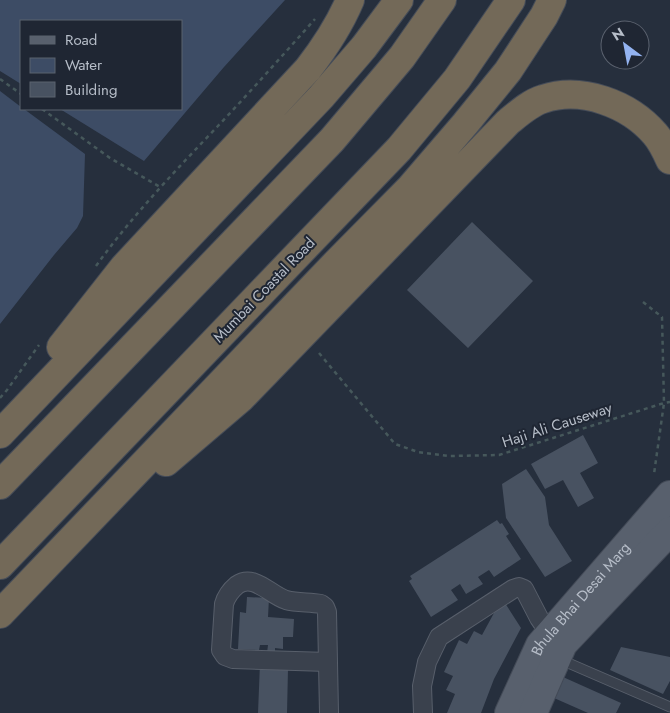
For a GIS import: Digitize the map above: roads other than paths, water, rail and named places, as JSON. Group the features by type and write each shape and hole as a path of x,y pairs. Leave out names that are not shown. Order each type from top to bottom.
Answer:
{"highway":[{"path":"0,428 124,267 285,94 323,50 338,26 350,0"},
{"path":"0,434 321,97 364,47 399,0"},
{"path":"0,485 332,140 402,57 442,0"},
{"name":"Mumbai Coastal Road","path":"0,565 399,149 457,79 511,0"},
{"path":"0,614 342,256 410,188 466,124 508,71 544,16 552,0"},
{"path":"73,538 157,470 241,398 508,122 526,108 543,99 562,96 584,95 604,101 623,108 655,134 670,160"}],"main road":[{"name":"Bhula Bhai Desai Marg","path":"533,713 553,646 670,495"},
{"name":"Bhula Bhai Desai Marg","path":"509,713 540,645 553,646 563,644 670,531"},
{"path":"619,584 670,551"}],"street":[{"path":"328,662 233,659 225,656 222,650 224,604 226,598 234,588 248,581 266,588 287,600 321,604 325,607 327,612 328,662 329,713"},
{"path":"423,713 422,686 427,662 439,637 513,589 519,587 524,589 553,646"}],"lane":[{"path":"553,646 670,707"}],"water":[{"path":"0,0 285,0 224,67 144,161 62,110 182,110 182,20 20,20 20,83 0,71"},
{"path":"0,91 20,106 20,110 25,110 85,154 83,216 77,228 0,324"}]}
